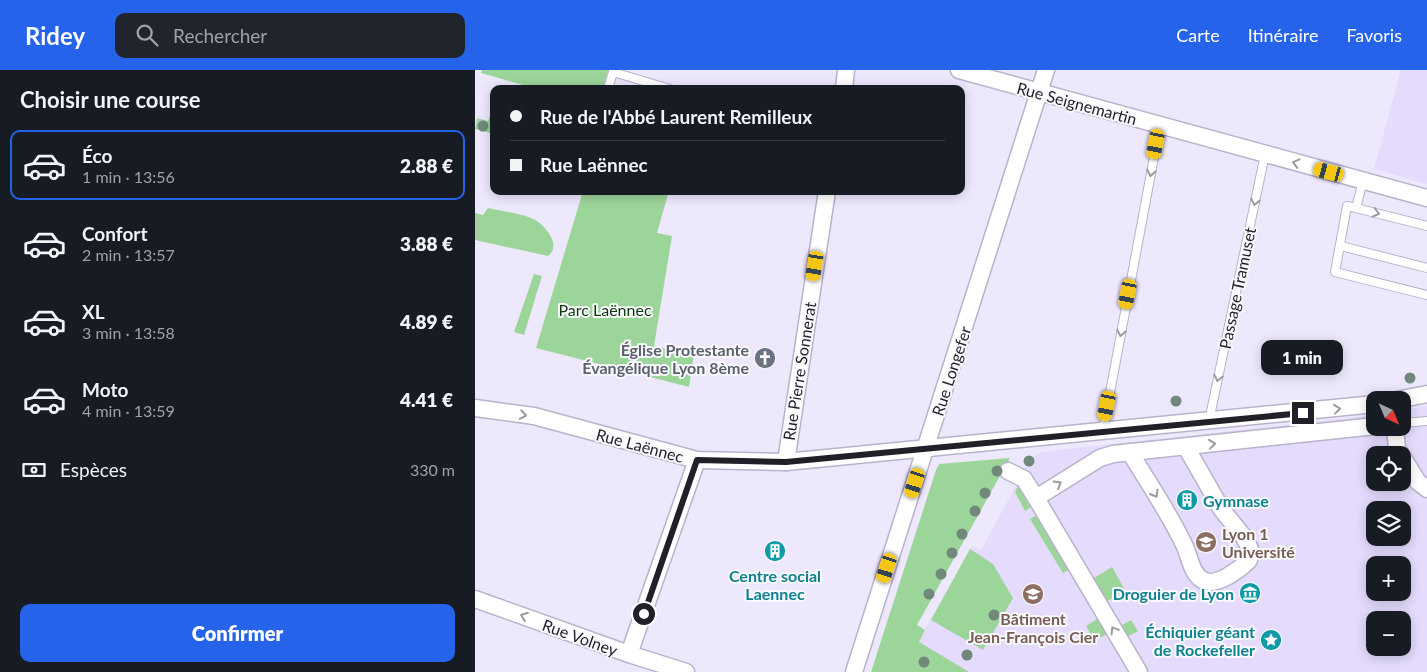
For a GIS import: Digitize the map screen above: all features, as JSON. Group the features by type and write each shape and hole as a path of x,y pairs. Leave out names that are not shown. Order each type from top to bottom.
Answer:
{"street":[{"path":"844,85 847,70"},
{"name":"Rue Seignemartin","path":"959,70 1427,198"},
{"name":"Rue Longefer","path":"853,672 926,450 1046,70"},
{"name":"Rue Pierre Sonnerat","path":"786,462 826,195"},
{"path":"1411,397 1427,394"},
{"name":"Rue Laënnec","path":"475,408 534,416 697,460 786,462 926,450 1366,405"},
{"path":"1035,498 1100,458 1113,454 1366,427"},
{"path":"1130,452 1201,579 1208,582 1218,580 1249,560 1250,549 1244,537 1222,510 1186,446"},
{"path":"629,654 697,460"},
{"path":"1008,471 1024,478 1139,672"},
{"path":"1411,471 1418,482 1427,489"},
{"name":"Rue Volney","path":"475,599 629,654 686,672"}],"lane":[{"path":"610,85 613,72 657,85"},
{"path":"1102,432 1160,125"},
{"name":"Passage Tramuset","path":"1209,422 1265,154"},
{"path":"1356,208 1363,181"},
{"path":"1427,226 1347,206 1335,272 1427,295"},
{"path":"1341,246 1427,268"},
{"path":"1411,422 1427,421"}],"shaded area":[{"path":"1401,70 1427,70 1427,184 1374,169"},
{"name":"Lyon 1 Université","path":"1427,406 1427,672 944,672 918,642 972,546 981,550 1031,458 1041,452 1366,416 1366,436 1411,436 1411,409"}],"green space":[{"path":"482,70 608,70 604,85 523,85 481,73"},
{"path":"490,115 490,133 475,129 477,118 488,121"},
{"name":"Parc Laënnec","path":"582,195 668,195 657,233 672,236 654,346 694,354 689,387 536,348"},
{"path":"488,208 521,215 537,221 549,233 553,243 552,252 548,256 475,240 475,213 483,215"},
{"path":"534,274 542,276 524,335 514,332"},
{"path":"1010,458 917,625 925,630 919,642 969,672 871,672 939,464"},
{"path":"1020,482 1035,504 1025,511 1015,492"},
{"path":"1040,513 1072,568 1063,573 1030,519"},
{"path":"970,549 993,564 1013,598 983,650 931,620"},
{"path":"1112,567 1125,590 1103,604 1089,581"},
{"path":"1100,617 1110,632 1095,641 1086,626"},
{"path":"1131,620 1138,631 1123,639 1117,628"}],"place":[{"name":"Église Protestante Évangélique Lyon 8ème","path":"765,358"},
{"name":"Gymnase","path":"1187,500"},
{"name":"Lyon 1 Université","path":"1206,542"},
{"name":"Centre social Laennec","path":"775,551"},
{"name":"Droguier de Lyon","path":"1250,593"},
{"name":"Bâtiment Jean-François Cier","path":"1033,594"},
{"name":"Échiquier géant de Rockefeller","path":"1271,640"}],"route":[{"path":"644,614 697,460 786,462 1303,413"}]}
